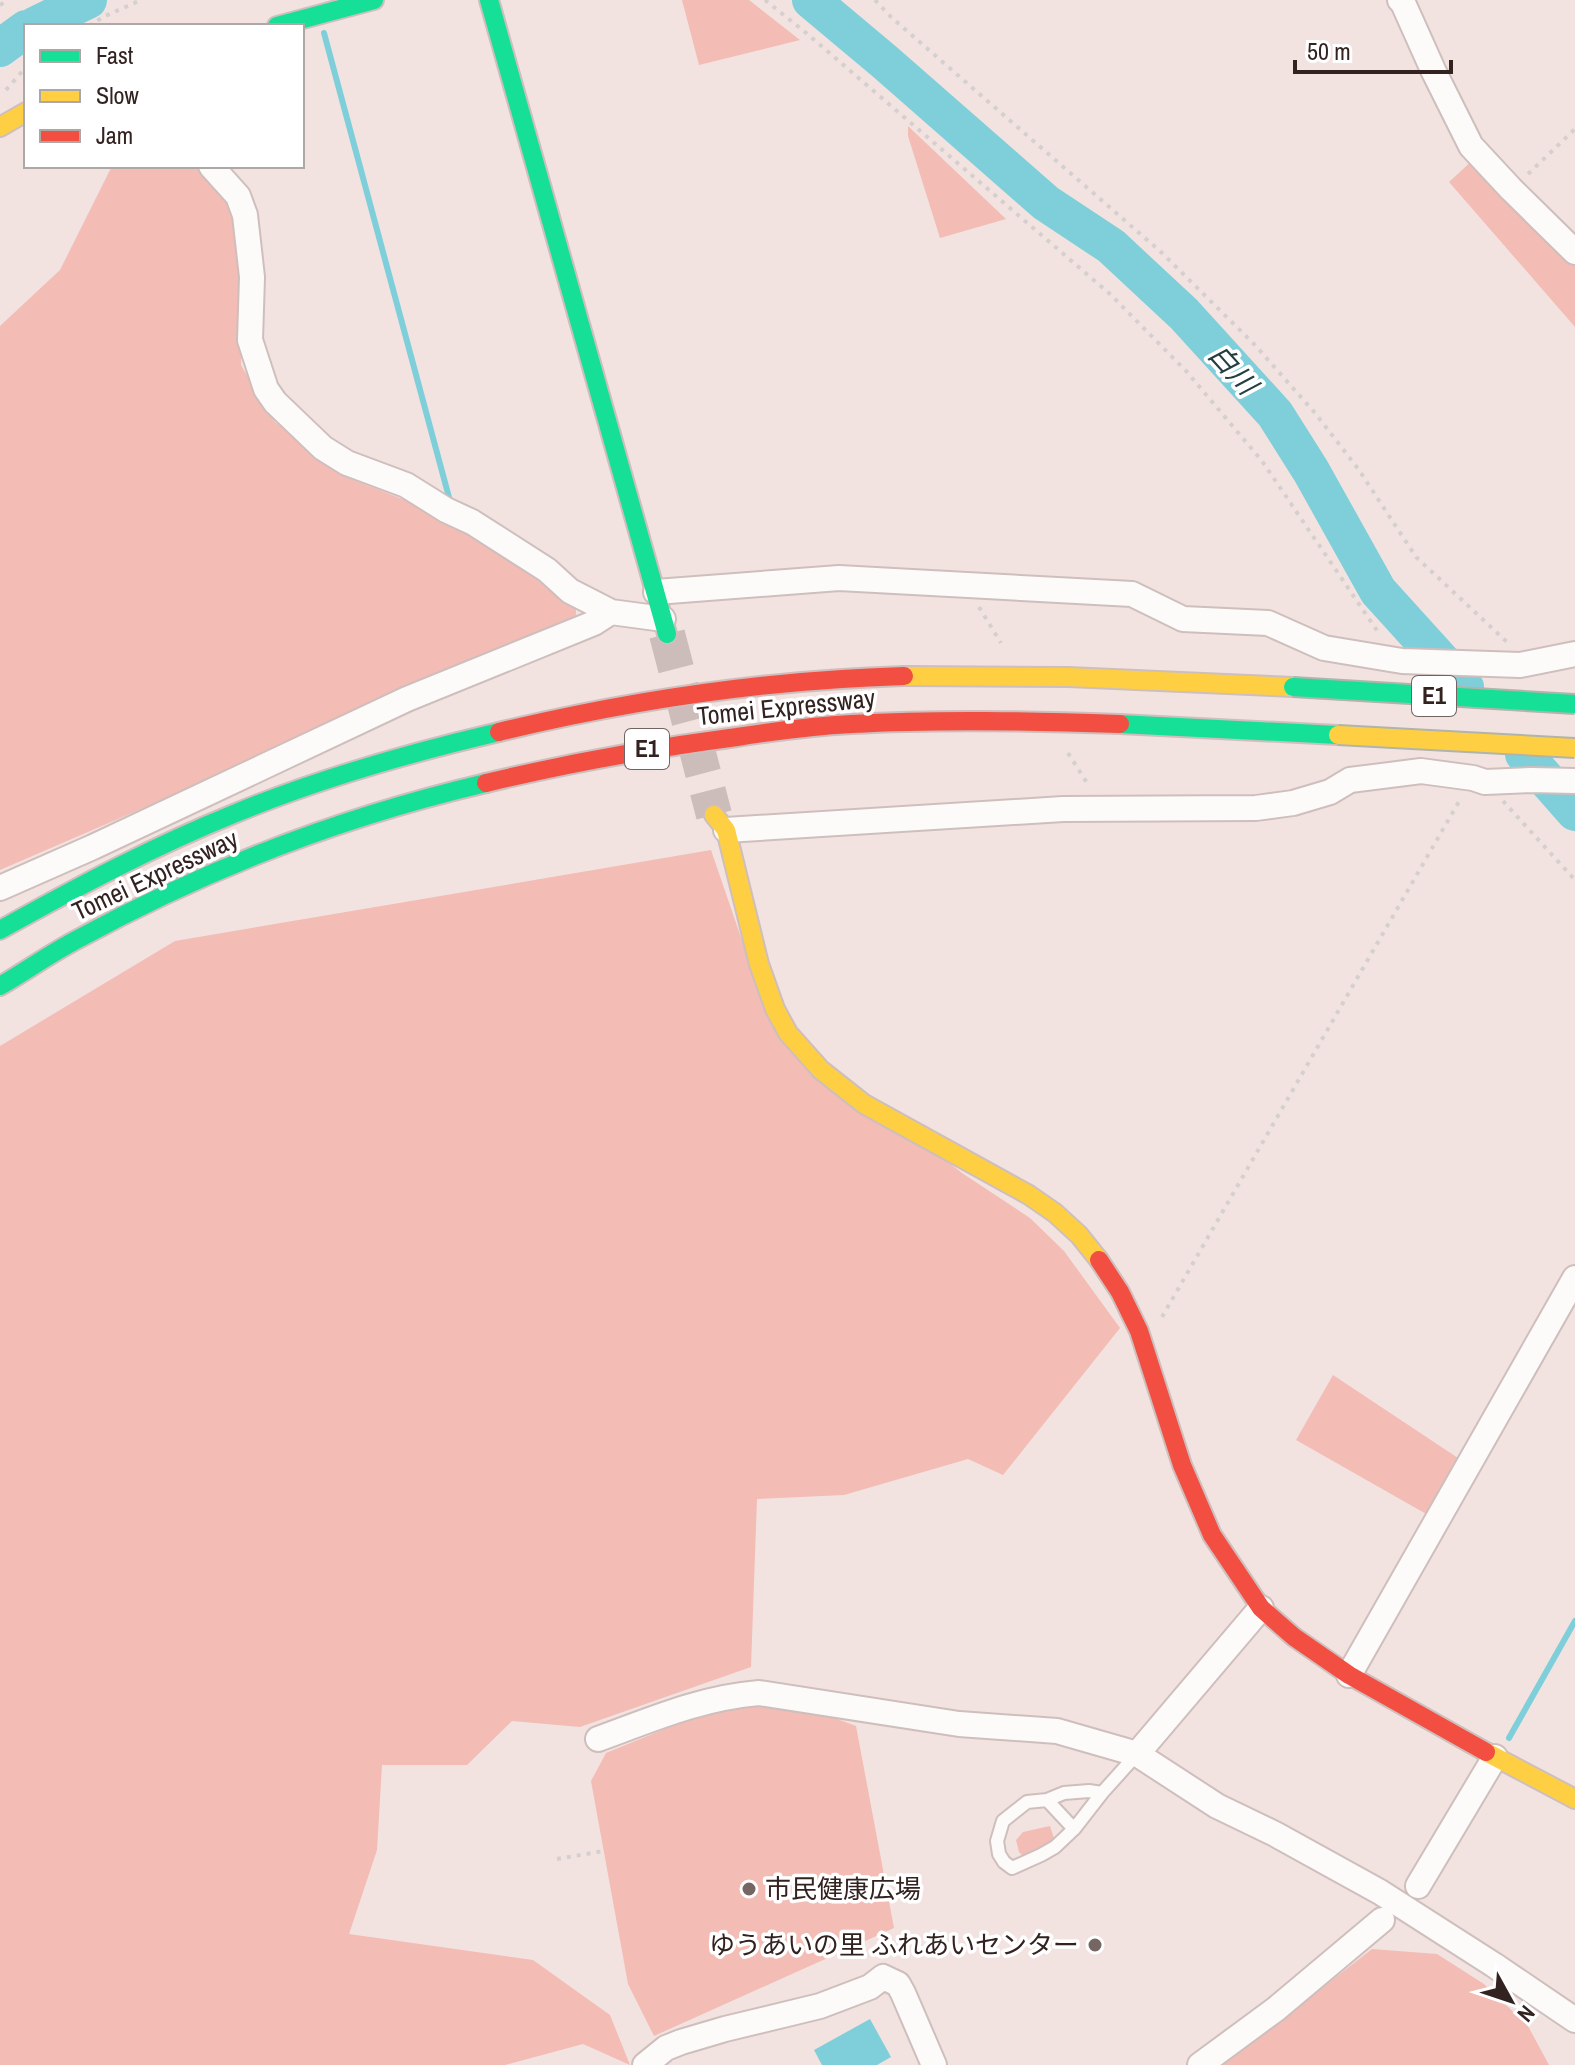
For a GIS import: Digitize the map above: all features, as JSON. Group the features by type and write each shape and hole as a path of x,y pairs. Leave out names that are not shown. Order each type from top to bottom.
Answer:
{"main road":[{"path":"284,24 374,0"},
{"path":"489,0 665,627"},
{"path":"0,127 24,113"},
{"name":"Tomei Expressway","path":"0,930 145,853 236,813 343,774 431,747 649,701 741,688 844,679 971,676 1073,677 1293,687 1575,704"},
{"name":"Tomei Expressway","path":"0,986 77,939 256,856 356,820 439,795 548,768 661,746 848,725 966,720 1256,730 1575,750"},
{"path":"720,822 759,964 775,1009 788,1033 821,1070 864,1104 1029,1195 1079,1235 1101,1262 1139,1331 1182,1465 1212,1535 1261,1608 1294,1637 1349,1675 1575,1799"}],"street":[{"path":"1400,0 1471,146 1575,252"},
{"path":"213,168 238,196 245,215 252,277 250,340 266,389 275,402 323,448 347,463 406,485 472,522 547,570 570,591 611,612 665,627"},
{"path":"656,592 839,578 1132,594 1183,619 1268,623 1324,648 1402,661 1520,665 1575,654"},
{"path":"0,888 407,699 594,623 611,612"},
{"path":"1520,665 1575,750"},
{"path":"720,822 1063,809 1256,808 1293,803 1330,792 1350,780 1421,771 1479,780 1575,781"},
{"path":"1349,1675 1575,1278"},
{"path":"1137,1754 1261,1608"},
{"path":"598,1739 686,1706 734,1695 759,1693 959,1724 1057,1731 1137,1754 1217,1806 1380,1892 1575,2020"},
{"path":"1418,1886 1495,1757"},
{"path":"1200,2065 1276,2009 1382,1920"},
{"path":"645,2065 666,2048 681,2042 820,2006 870,1987 883,1977 898,1984 934,2065"}],"lane":[{"path":"1102,1793 1064,1793 1047,1800 1027,1802 1003,1821 997,1841 1004,1862 1012,1868 1052,1850 1074,1829 1137,1754"},
{"path":"1047,1800 1074,1829"}],"path":[{"path":"0,5 8,0"},
{"path":"93,24 141,0"},
{"path":"765,0 1110,294 1187,372 1262,461 1371,624 1402,661"},
{"path":"875,0 1161,252 1254,344 1350,458 1416,557 1511,646 1520,665"},
{"path":"0,98 24,69"},
{"path":"1511,189 1575,129"},
{"path":"966,585 1002,644"},
{"path":"1064,746 1103,809"},
{"path":"1139,1331 1161,1318 1479,780 1575,880"},
{"path":"557,1859 604,1851"}],"shaded area":[{"path":"682,0 749,0 800,40 699,65"},
{"path":"908,126 1006,219 940,238 908,136"},
{"path":"1475,158 1575,263 1575,327 1449,182"},
{"path":"111,168 203,168 236,212 243,279 241,365 275,422 351,479 410,502 483,538 576,605 576,621 0,870 0,326 60,270"},
{"path":"711,850 770,1022 962,1173 1030,1218 1064,1251 1120,1328 1003,1475 968,1459 844,1495 757,1499 751,1667 580,1727 512,1721 467,1765 382,1765 377,1850 349,1934 533,1960 610,2015 630,2065 583,2044 505,2065 0,2065 0,1046 175,941"},
{"path":"1333,1375 1461,1460 1428,1515 1296,1440"},
{"name":"市民健康広場","path":"791,1702 856,1726 894,1928 654,2036 628,1984 591,1781 606,1753 684,1721 749,1705"},
{"path":"1050,1826 1054,1838 1039,1852 1025,1858 1019,1852 1016,1840 1023,1832"},
{"path":"1372,1949 1437,1954 1484,1984 1528,2026 1549,2065 1223,2065"}],"water":[{"path":"870,2019 891,2057 877,2065 822,2065 814,2050"}],"waterway":[{"name":"白川","path":"38,24 88,0"},
{"name":"白川","path":"811,0 1046,203 1111,246 1184,314 1275,414 1311,471 1378,591 1465,687"},
{"name":"白川","path":"0,48 24,30"},
{"path":"324,33 450,501"},
{"name":"白川","path":"1524,754 1575,812"},
{"path":"1509,1738 1575,1621"}],"tunnel":[{"path":"667,634 714,815"}],"traffic: fast":[{"path":"284,24 374,0"},
{"path":"489,0 667,634"},
{"path":"1293,687 1575,704"},
{"path":"1120,724 1338,735"},
{"path":"0,930 116,868 236,813 366,767 499,732"},
{"path":"0,986 68,944 226,868 329,828 486,783"}],"traffic: slow":[{"path":"0,127 24,113"},
{"path":"904,676 1068,677 1293,687"},
{"path":"1338,735 1575,748"},
{"path":"714,815 726,830 759,964 775,1009 788,1033 821,1070 864,1104 1029,1195 1079,1235 1099,1260"},
{"path":"1486,1752 1575,1799"}],"traffic: jam":[{"path":"499,732 649,701 751,687 904,676"},
{"path":"486,783 643,751 823,726 952,721 1120,724"},
{"path":"1099,1260 1120,1292 1139,1331 1182,1465 1212,1535 1261,1608 1294,1637 1349,1675 1486,1752"}],"place":[{"name":"市民健康広場","path":"749,1889"},
{"name":"ゆうあいの里 ふれあいセンター","path":"1095,1945"}]}
